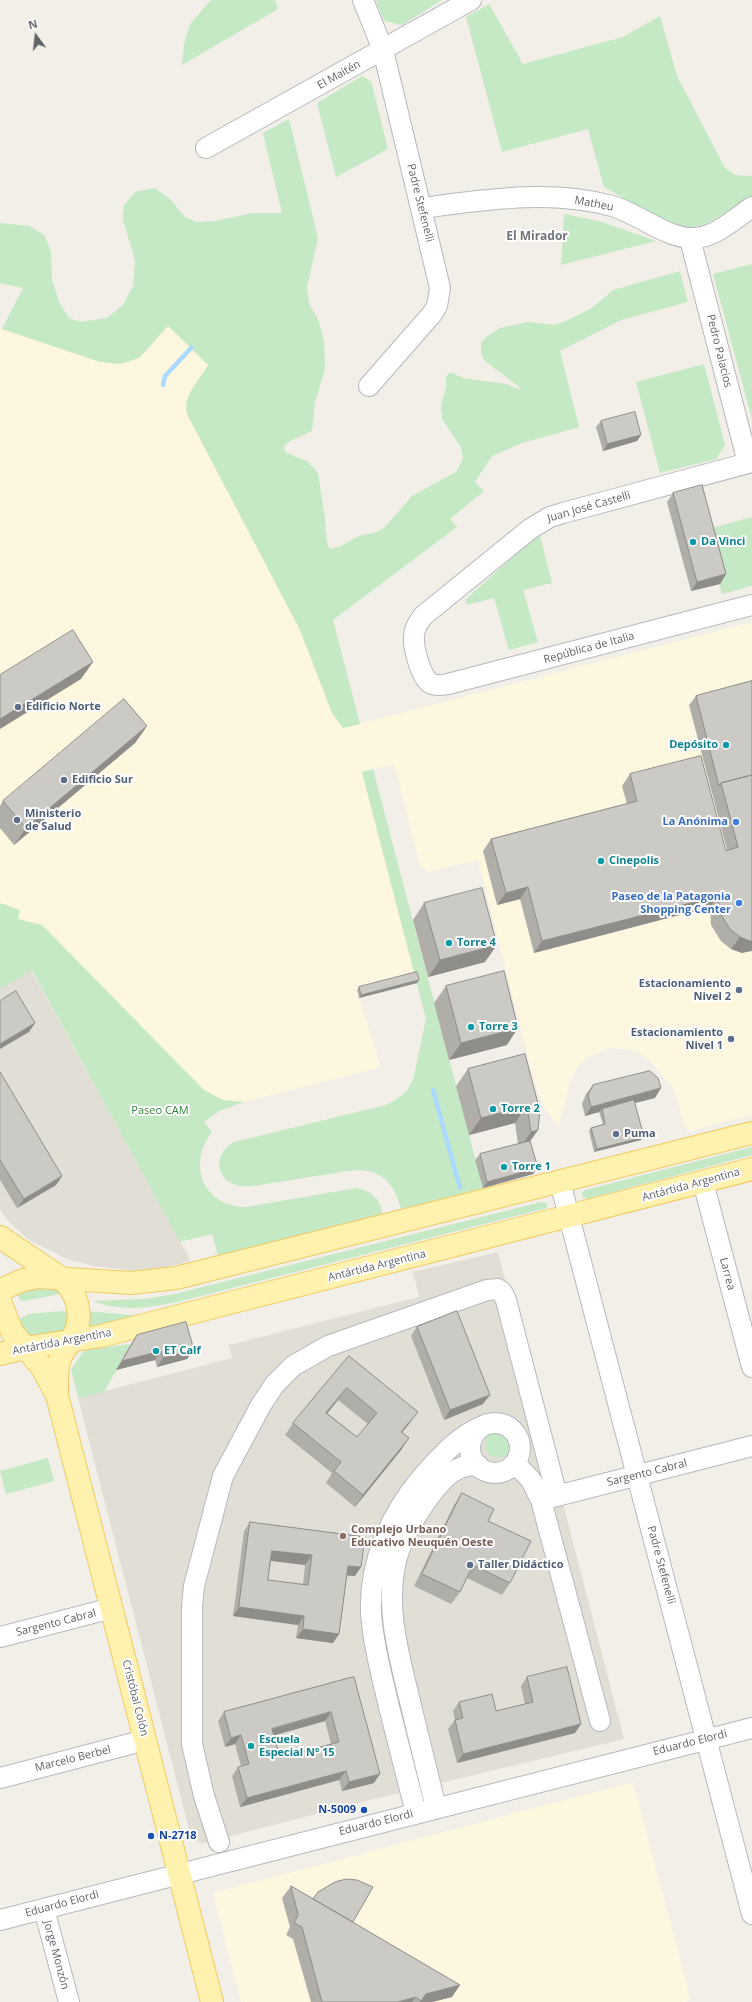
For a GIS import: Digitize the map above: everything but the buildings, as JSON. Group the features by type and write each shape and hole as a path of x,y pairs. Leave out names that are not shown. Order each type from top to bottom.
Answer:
{"main road":[{"path":"0,1290 23,1280 38,1278 61,1278 131,1283 176,1278 752,1133"},
{"name":"Antártida Argentina","path":"0,1354 25,1348 96,1337 752,1169"},
{"name":"Cristóbal Colón","path":"0,1237 61,1278 74,1292 78,1306 77,1328 71,1341 63,1352 59,1363 57,1395"},
{"name":"Cristóbal Colón","path":"0,1301 12,1332 41,1366 57,1395 212,2002"}],"street":[{"name":"Padre Stefenelli","path":"363,0 383,50 438,278 440,292 437,306 432,314 369,386"},
{"name":"El Maitén","path":"206,148 471,0"},
{"name":"Matheu","path":"421,208 505,198 535,197 589,201 614,207 637,216 672,234 690,238 712,234 752,207"},
{"name":"Pedro Palacios","path":"690,238 750,462"},
{"name":"Juan José Castelli","path":"427,681 421,670 414,643 415,628 423,616 530,529 550,517 750,462"},
{"name":"República de Italia","path":"427,681 432,684 448,684 752,605"},
{"name":"Padre Stefenelli","path":"560,1182 752,1914"},
{"name":"Larrea","path":"703,1182 752,1367"},
{"path":"219,1842 204,1796 192,1744 192,1595 216,1497 223,1476 261,1405 283,1375 305,1358 328,1346 487,1290 498,1289 502,1292 506,1300 600,1721"},
{"path":"436,1808 401,1663 392,1600 393,1580 388,1556 396,1515 420,1480 465,1434 486,1425 501,1424 515,1432 519,1440 520,1448 515,1463 509,1469 494,1473 485,1471 479,1466 471,1452 471,1444 476,1433 486,1425"},
{"name":"Sargento Cabral","path":"549,1498 752,1446"},
{"path":"515,1463 549,1498"},
{"path":"416,1813 380,1667 371,1612 374,1573 403,1539 412,1522 437,1487 449,1474 462,1466 479,1466"},
{"name":"Sargento Cabral","path":"0,1637 112,1608"},
{"path":"380,1667 401,1663"},
{"name":"Eduardo Elordi","path":"0,1920 179,1873 752,1728"},
{"name":"Marcelo Berbel","path":"0,1778 145,1740"},
{"name":"Jorge Monzón","path":"44,1909 69,2002"}],"shaded area":[{"path":"168,326 209,365 189,394 187,414 300,630 332,712 343,728 752,622 752,1114 692,1131 686,1130 674,1090 651,1062 642,1055 632,1051 612,1048 592,1055 577,1067 570,1082 559,1128 546,1111 534,1082 478,860 429,872 420,866 394,764 362,772 417,983 359,998 381,1067 244,1102 223,1100 212,1096 196,1084 42,925 18,919 20,910 0,903 0,328 100,362 120,364 130,362 146,352"},
{"path":"31,970 191,1261 162,1268 138,1271 93,1266 67,1259 29,1240 9,1222 0,1209 0,989"},
{"name":"Complejo Urbano Educativo Neuquén Oeste","path":"498,1252 624,1739 374,1799 201,1844 191,1837 78,1398 232,1358 229,1345 419,1297 413,1272"},
{"path":"633,1782 691,2000 684,2002 241,2002 213,1893"}],"green space":[{"path":"211,0 275,0 278,9 182,65 184,44 190,24"},
{"path":"376,0 442,0 402,25 384,21"},
{"path":"489,4 523,64 623,37 660,16 677,76 725,168 735,175 752,176 752,197 709,222 699,226 681,227 663,221 604,187 588,129 502,152 466,17"},
{"path":"362,76 371,81 388,149 336,177 317,103"},
{"path":"289,119 318,238 307,287 309,304 318,319 324,341 325,368 315,403 312,431 290,441 284,446 285,452 308,462 318,473 327,543 330,549 339,547 359,536 377,532 384,528 412,496 456,472 463,459 461,447 442,419 441,404 446,389 446,376 451,372 463,378 506,384 520,390 519,387 484,360 481,354 481,342 489,335 500,328 529,322 554,325 564,322 592,308 613,290 680,271 688,302 621,320 560,351 579,427 522,443 492,456 475,482 484,491 450,519 457,527 333,620 360,724 343,728 332,713 300,630 187,414 186,407 189,394 208,365 168,326 139,358 120,364 100,362 2,329 23,288 0,283 0,223 29,226 44,235 51,251 52,280 60,304 69,318 81,322 107,318 123,305 133,286 135,260 123,220 124,205 135,192 155,188 171,200 186,218 197,222 215,221 253,213 282,213 263,133"},
{"path":"564,214 602,222 656,241 561,265"},
{"path":"752,264 752,419 713,274"},
{"path":"704,364 725,445 716,459 660,473 636,382"},
{"path":"752,517 752,586 722,594 705,530"},
{"path":"540,536 552,583 523,590 538,642 509,650 494,598 467,605 465,600 535,537"},
{"path":"373,769 483,1188 401,1209 395,1193 389,1183 385,1179 370,1171 350,1171 246,1186 233,1184 226,1180 220,1167 222,1153 234,1142 386,1105 406,1092 413,1080 426,1019 362,772"},
{"name":"Paseo CAM","path":"0,903 20,910 18,919 42,925 204,1090 223,1100 244,1102 219,1111 204,1122 212,1132 205,1144 201,1157 200,1170 204,1182 210,1192 219,1200 231,1205 246,1207 357,1188 371,1194 378,1201 382,1211 382,1216 220,1262 212,1234 180,1242 32,970 0,989"},
{"path":"752,1147 752,1155 587,1199 582,1196 582,1193 585,1190"},
{"path":"541,1202 547,1203 547,1208 177,1302 156,1306 124,1308 114,1307 93,1301 144,1299 175,1294"},
{"path":"56,1286 60,1294 24,1301 20,1300 17,1292 21,1289"},
{"path":"63,1311 68,1312 67,1332 30,1338 16,1321 29,1314"},
{"path":"85,1311 154,1317 84,1331"},
{"path":"131,1344 104,1392 78,1398 71,1369 85,1350"},
{"path":"499,1430 509,1434 513,1444 509,1454 499,1458 489,1454 485,1444 489,1434"},
{"path":"48,1458 54,1481 6,1494 0,1471"}],"waterway":[{"path":"163,385 165,376 191,348"},
{"path":"433,1090 460,1188"}],"place":[{"name":"Da Vinci","path":"693,542"},
{"name":"Edificio Norte","path":"18,707"},
{"name":"Depósito","path":"726,745"},
{"name":"Edificio Sur","path":"64,780"},
{"name":"Ministerio de Salud","path":"17,820"},
{"name":"La Anónima","path":"736,822"},
{"name":"Cinepolis","path":"601,861"},
{"name":"Paseo de la Patagonia Shopping Center","path":"739,903"},
{"name":"Torre 4","path":"449,943"},
{"name":"Estacionamiento Nivel 2","path":"739,990"},
{"name":"Torre 3","path":"471,1027"},
{"name":"Estacionamiento Nivel 1","path":"731,1039"},
{"name":"Torre 2","path":"493,1109"},
{"name":"Puma","path":"616,1134"},
{"name":"Torre 1","path":"504,1167"},
{"name":"ET Calf","path":"156,1351"},
{"name":"Complejo Urbano Educativo Neuquén Oeste","path":"343,1536"},
{"name":"Taller Didáctico","path":"470,1565"},
{"name":"Escuela Especial Nº 15","path":"251,1746"},
{"name":"N-5009","path":"364,1810"},
{"name":"N-2718","path":"151,1836"}],"district":[{"name":"El Mirador","path":"537,237"}]}
